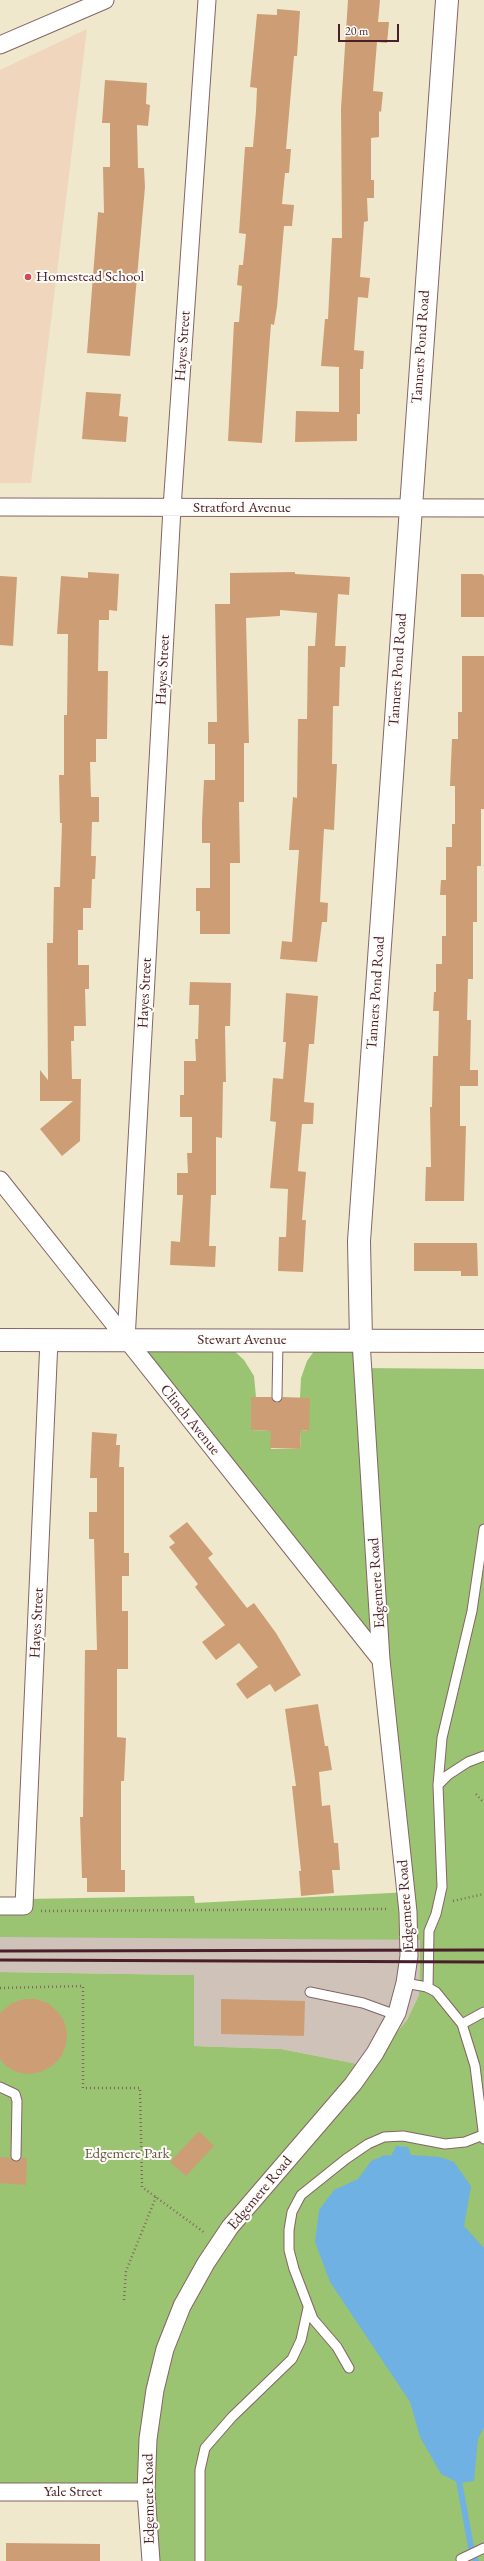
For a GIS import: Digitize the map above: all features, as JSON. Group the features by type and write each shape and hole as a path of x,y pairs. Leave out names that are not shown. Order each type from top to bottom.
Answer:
{"street":[{"path":"0,45 105,0"},
{"name":"Hayes Street","path":"126,1340 172,508 207,0"},
{"name":"Tanners Pond Road","path":"361,1341 359,1241 447,0"},
{"name":"Stratford Avenue","path":"0,507 484,508"},
{"name":"Clinch Avenue","path":"0,1180 381,1660"},
{"name":"Stewart Avenue","path":"0,1340 484,1341"},
{"name":"Hayes Street","path":"24,1906 49,1340"},
{"name":"Edgemere Road","path":"151,2561 146,2492 154,2390 165,2349 182,2306 219,2243 353,2084 376,2053 396,2015 405,1982 410,1950 408,1909 381,1660 361,1341"},
{"path":"0,1906 24,1906"},
{"name":"Yale Street","path":"0,2492 146,2492"}],"lane":[{"path":"277,1397 278,1340"},
{"path":"428,1988 429,1931 440,1900 442,1887 438,1785 442,1738 472,1611 484,1529"},
{"path":"438,1785 448,1775 468,1762 484,1756"},
{"path":"350,2368 337,2347 313,2319 294,2269 289,2250 292,2212 301,2195 346,2159 368,2144 384,2137 404,2136 445,2144 465,2142 483,2137 475,2066 462,2024 445,2001 428,1988 405,1982"},
{"path":"310,1992 363,2003 396,2015"},
{"path":"462,2024 484,2012"},
{"path":"0,2087 15,2094 18,2101 16,2156"},
{"path":"200,2561 200,2470 205,2448 232,2417 292,2359 303,2333 308,2311 306,2298"},
{"path":"461,2558 484,2548"}],"path":[{"path":"476,1794 484,1802"},
{"path":"440,1900 455,1901 484,1894"},
{"path":"24,1906 36,1911 408,1909"},
{"path":"0,1988 83,1986 83,2088 140,2088 142,2187 219,2243"},
{"path":"124,2300 126,2270 156,2197"}],"shaded area":[{"name":"Homestead School","path":"87,29 31,483 0,483 0,70"},
{"path":"0,1934 420,1940 419,1995 407,2020 368,2066 281,2049 194,2046 193,1975 0,1972"}],"green space":[{"name":"Edgemere Park","path":"138,1346 230,1347 244,1360 254,1376 256,1397 251,1397 251,1430 271,1431 271,1449 300,1449 301,1430 309,1431 300,1398 301,1378 307,1361 317,1347 356,1347 359,1368 484,1369 484,2561 152,2561 146,2492 0,2484 0,1972 194,1975 194,2046 281,2049 368,2066 407,2020 419,1995 420,1940 0,1937 0,1907 25,1899 194,1896 195,1903 410,1892 384,1659"}],"water":[{"path":"396,2146 408,2147 411,2155 440,2157 454,2162 471,2186 464,2226 484,2248 484,2427 478,2439 474,2481 459,2483 441,2474 420,2437 410,2402 330,2282 315,2242 319,2210 334,2190 358,2179 371,2161 385,2155 391,2156"}],"building":[{"path":"348,0 380,0 378,22 389,22 387,43 377,42 373,91 383,92 381,112 379,111 379,137 371,138 371,180 374,180 374,198 367,198 368,221 364,222 360,277 370,278 368,298 358,297 354,350 364,351 363,369 360,369 360,414 357,414 357,441 295,442 296,411 339,412 339,367 321,366 325,319 328,319 332,238 342,238 341,108"},
{"path":"277,9 300,11 297,56 294,56 286,149 291,149 289,173 285,173 282,204 294,205 292,226 284,226 277,307 274,325 271,324 262,443 228,441 234,322 239,322 242,286 237,285 239,265 243,265 246,234 239,233 245,147 253,147 256,111 257,88 250,87 257,14 277,15"},
{"path":"105,80 147,83 146,104 150,105 148,126 137,125 138,168 144,168 145,187 130,356 87,353 98,212 104,213 103,167 110,167 110,123 102,123"},
{"path":"86,392 121,394 119,416 128,417 126,442 82,439"},
{"path":"88,572 119,574 117,611 109,610 109,620 99,620 98,671 108,671 107,739 96,739 96,762 90,762 91,797 99,797 99,822 92,822 91,856 96,856 95,879 92,879 91,908 83,908 83,930 78,930 78,965 89,965 89,989 85,989 86,1026 74,1026 74,1041 71,1041 72,1079 81,1079 80,1141 62,1156 40,1129 73,1101 40,1101 40,1070 48,1080 47,943 53,943 54,887 60,887 62,823 60,823 59,775 64,775 64,715 67,715 68,634 57,634 61,576 88,578"},
{"path":"295,572 295,574 350,577 349,595 338,594 335,646 346,646 345,667 340,667 339,706 333,706 332,764 337,764 334,830 324,829 320,902 328,903 327,922 322,922 317,962 280,959 282,941 292,942 299,850 289,850 293,797 297,798 298,719 307,719 308,646 315,646 317,613 280,610 280,616 246,618 249,743 244,743 244,802 239,802 240,863 230,863 230,934 200,934 200,911 196,911 196,888 210,888 210,843 202,843 202,821 204,780 215,780 215,744 208,744 208,722 217,722 215,604 230,604 230,573"},
{"path":"461,574 482,574 484,576 484,617 461,617"},
{"path":"0,576 17,577 13,646 0,645"},
{"path":"462,656 484,656 484,809 481,809 481,866 477,866 477,922 473,922 473,979 468,979 467,1020 471,1020 470,1070 478,1070 478,1086 460,1086 460,1126 466,1126 464,1201 425,1201 426,1167 431,1167 430,1107 432,1107 433,1056 438,1056 439,1011 433,1011 434,992 436,992 436,964 442,964 442,936 446,936 446,895 440,895 441,880 446,880 446,847 452,847 452,824 455,824 455,786 450,786 452,739 458,739 458,712 462,712"},
{"path":"190,982 231,983 230,1026 225,1026 226,1082 223,1082 222,1138 216,1137 216,1195 211,1195 209,1246 216,1246 215,1267 170,1265 171,1241 180,1242 183,1195 177,1195 177,1173 188,1173 187,1153 192,1153 192,1117 180,1117 180,1095 184,1095 184,1061 196,1061 195,1039 198,1039 199,1005 189,1005"},
{"path":"286,993 318,996 314,1044 309,1044 304,1102 314,1103 313,1124 302,1124 298,1171 306,1172 302,1220 306,1220 303,1272 278,1271 279,1237 286,1237 288,1189 270,1188 276,1122 270,1121 273,1078 283,1079 286,1042 283,1042"},
{"path":"414,1243 477,1243 478,1276 461,1276 461,1271 414,1271"},
{"path":"251,1397 271,1397 277,1403 283,1397 310,1398 309,1431 301,1430 300,1449 270,1448 271,1431 251,1430"},
{"path":"92,1432 117,1434 116,1445 120,1445 119,1467 124,1467 124,1553 129,1553 129,1576 122,1576 122,1611 128,1611 128,1669 117,1669 117,1737 126,1738 124,1781 121,1781 121,1870 125,1870 125,1892 87,1892 87,1878 82,1878 80,1817 83,1817 85,1650 97,1650 94,1539 89,1539 89,1512 97,1512 97,1478 90,1478"},
{"path":"187,1522 213,1554 208,1558 247,1608 254,1603 276,1633 301,1675 275,1692 270,1684 247,1699 236,1684 258,1667 239,1643 216,1660 202,1642 225,1625 195,1587 198,1584 169,1547 175,1543 169,1536"},
{"path":"318,1704 325,1746 328,1746 332,1770 319,1772 322,1806 330,1805 334,1843 338,1843 340,1870 332,1870 334,1893 301,1896 299,1871 301,1871 292,1786 296,1786 285,1709"},
{"path":"24,1999 36,1999 48,2003 57,2011 64,2021 67,2033 66,2045 61,2057 52,2066 41,2072 29,2074 16,2072 6,2066 0,2059 0,2013 12,2003"},
{"path":"221,1999 305,2001 304,2036 221,2034"},
{"path":"199,2131 214,2146 186,2176 170,2162"},
{"path":"0,2157 10,2158 16,2162 22,2158 27,2158 26,2185 0,2183"},
{"path":"6,2543 100,2544 100,2561 6,2561"}],"waterway":[{"path":"458,2475 472,2553 476,2561"}],"railway":[{"path":"0,1951 484,1950"},
{"path":"0,1960 484,1962"}],"place":[{"name":"Homestead School","path":"28,277"}]}
